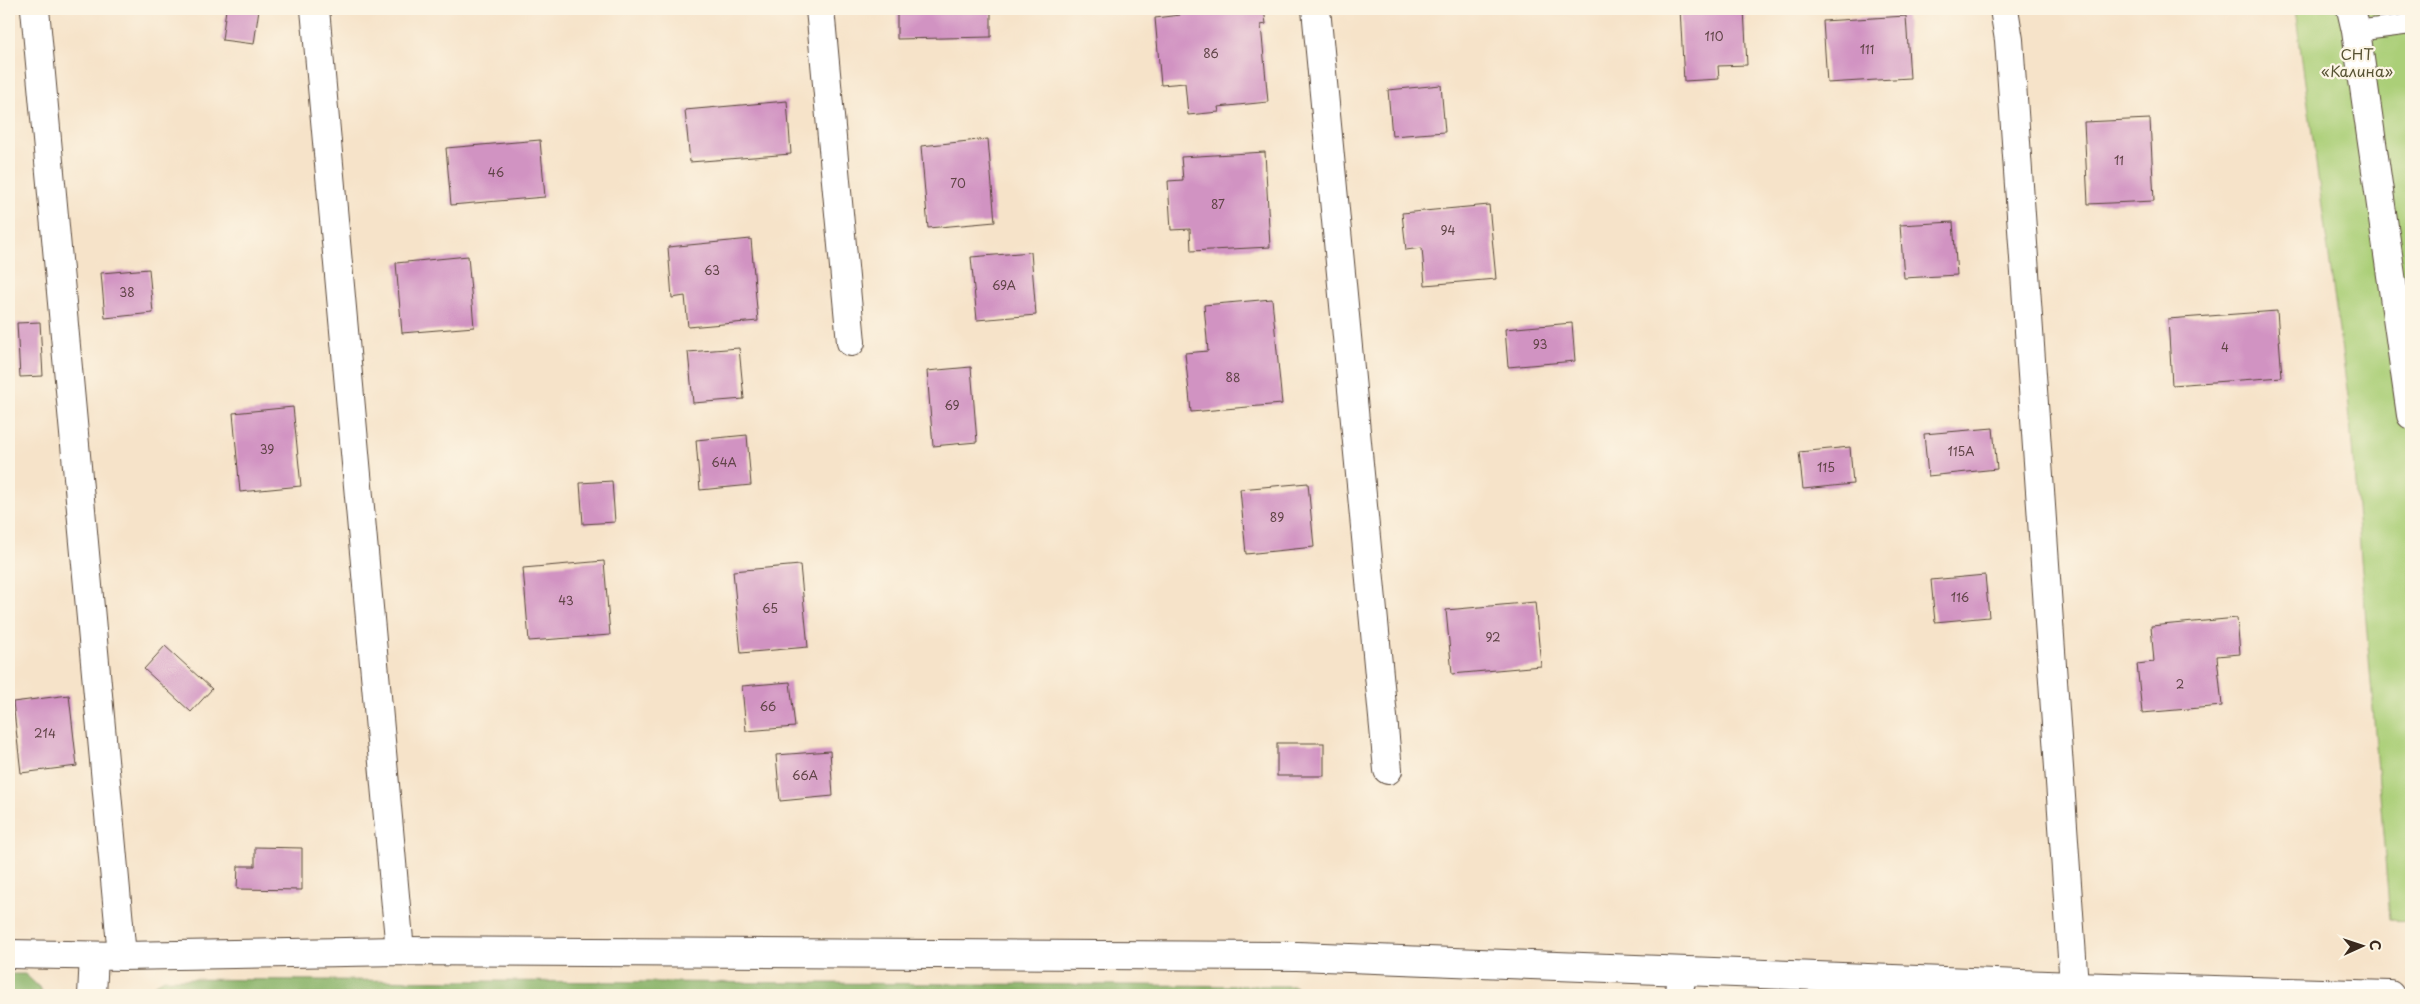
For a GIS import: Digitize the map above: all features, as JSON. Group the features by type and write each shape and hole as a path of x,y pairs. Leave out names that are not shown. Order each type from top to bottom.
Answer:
{"street":[{"path":"35,9 122,956"},
{"path":"315,9 400,951"},
{"path":"820,9 851,342"},
{"path":"1316,9 1388,770"},
{"path":"2004,9 2009,40 2074,986"},
{"path":"2354,20 2411,415"},
{"path":"9,954 122,956 400,951 1297,956 1680,983 2074,986 2390,995"},
{"path":"92,995 94,956"}],"lane":[{"path":"2354,20 2411,24"}],"green space":[{"name":"СНТ «Калина»","path":"2295,9 2411,9 2411,921 2390,920 2348,396"},
{"path":"9,974 25,974 42,990 39,995 9,995"},
{"path":"164,979 1295,986 1302,995 146,995 149,988"}],"building":[{"path":"226,9 259,9 254,44 222,40"},
{"path":"897,9 991,9 991,37 897,39"},
{"path":"1179,9 1264,9 1266,24 1261,25 1268,102 1218,107 1219,112 1188,115 1185,83 1161,85 1155,18 1180,15"},
{"path":"1680,9 1744,9 1747,65 1718,66 1719,79 1684,81"},
{"path":"1906,16 1910,78 1827,83 1823,21"},
{"path":"1441,85 1445,132 1392,136 1388,90"},
{"path":"787,101 791,154 690,162 685,110"},
{"path":"2150,119 2154,201 2088,204 2084,122"},
{"path":"988,139 995,222 928,228 921,146"},
{"path":"540,140 545,197 451,205 446,148"},
{"path":"1265,152 1270,247 1191,251 1190,229 1171,230 1168,181 1183,180 1181,157"},
{"path":"1489,205 1496,279 1425,285 1422,248 1406,250 1402,213"},
{"path":"1953,222 1957,275 1904,278 1900,225"},
{"path":"751,239 758,321 688,327 685,296 672,298 668,247"},
{"path":"1031,252 1036,315 977,320 971,257"},
{"path":"468,256 474,327 402,333 396,263"},
{"path":"149,269 153,313 105,318 101,273"},
{"path":"1272,299 1282,404 1191,412 1185,353 1208,351 1204,305"},
{"path":"2277,311 2282,377 2172,385 2168,319"},
{"path":"40,322 43,376 20,377 17,323"},
{"path":"1572,323 1575,361 1508,367 1505,329"},
{"path":"739,348 744,399 693,403 688,352"},
{"path":"971,367 977,442 933,446 927,371"},
{"path":"293,407 301,486 240,492 233,413"},
{"path":"1993,428 1997,469 1928,476 1924,434"},
{"path":"747,435 751,485 700,490 696,440"},
{"path":"1850,447 1853,484 1803,489 1799,452"},
{"path":"612,481 615,522 583,524 580,483"},
{"path":"1308,483 1314,547 1246,554 1240,489"},
{"path":"604,561 610,635 529,641 523,568"},
{"path":"800,565 808,647 741,653 733,571"},
{"path":"1985,575 1989,617 1935,622 1931,580"},
{"path":"1535,602 1541,666 1452,674 1446,610"},
{"path":"2237,618 2240,654 2217,656 2222,706 2142,713 2137,664 2154,662 2151,626"},
{"path":"165,646 212,689 191,712 144,669"},
{"path":"790,682 795,727 746,731 742,686"},
{"path":"69,695 77,766 21,773 13,702"},
{"path":"1277,743 1324,743 1324,776 1277,776"},
{"path":"830,751 833,796 780,801 776,755"},
{"path":"255,847 302,848 302,890 237,889 238,866 255,866"}]}
